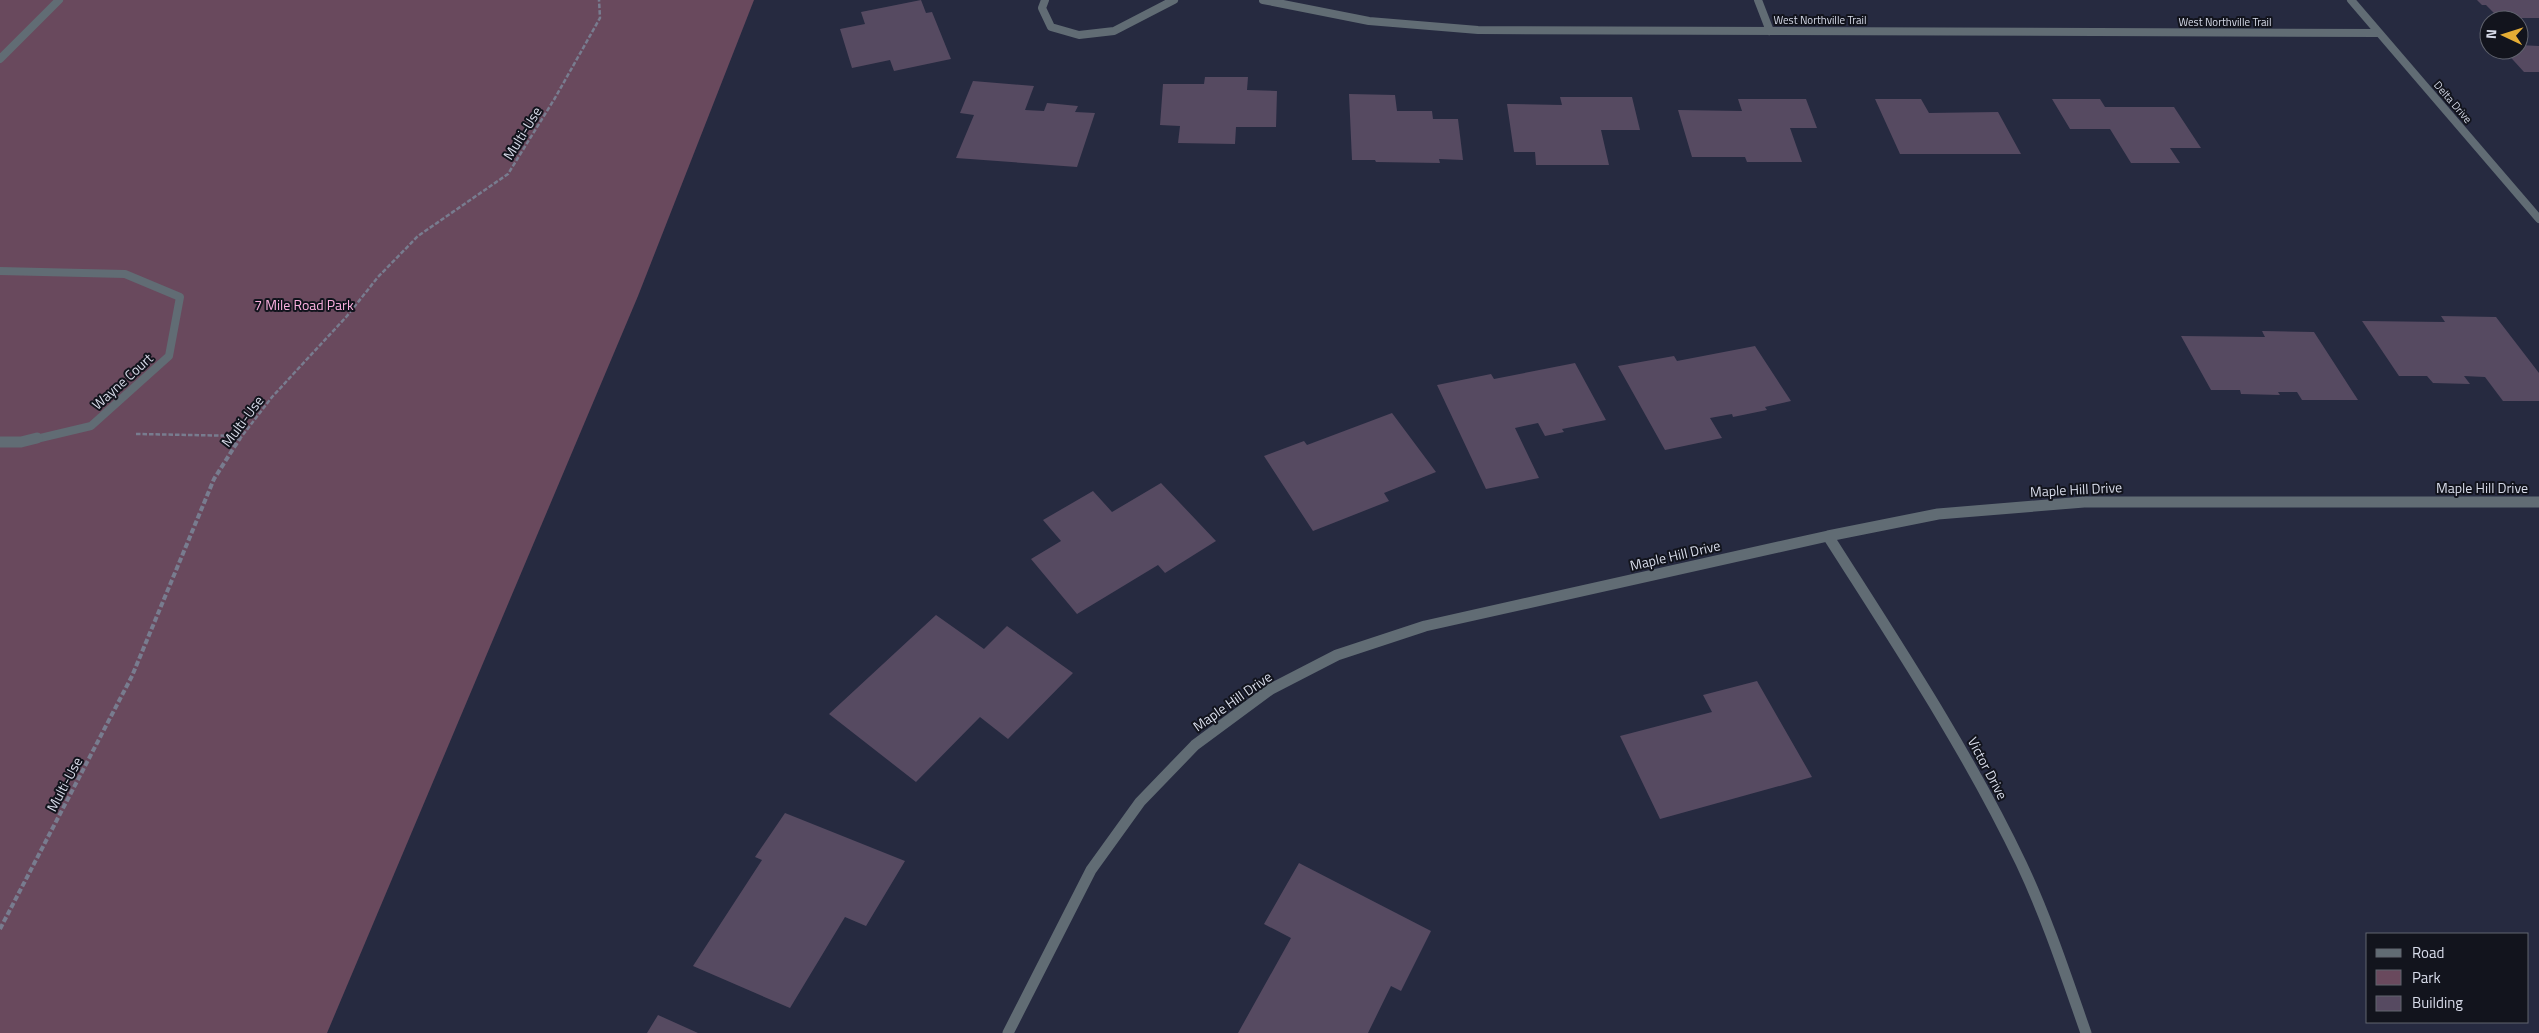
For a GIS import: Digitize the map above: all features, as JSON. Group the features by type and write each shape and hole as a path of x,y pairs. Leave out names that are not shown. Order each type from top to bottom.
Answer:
{"street":[{"path":"0,59 59,0"},
{"path":"1045,0 1042,8 1051,27 1080,35 1114,31 1174,0"},
{"name":"West Northville Trail","path":"1263,0 1318,13 1401,26 1478,30 2379,33"},
{"path":"1758,0 1770,31"},
{"name":"Delta Drive","path":"2351,0 2539,219"},
{"name":"Wayne Court","path":"0,271 125,274 180,297 170,356 92,426 21,442 0,442"},
{"name":"Maple Hill Drive","path":"1008,1033 1091,870 1140,802 1195,745 1271,689 1338,655 1425,626 1828,536 1938,514 2084,502 2539,502"},
{"name":"Victor Drive","path":"1828,536 1954,734 2022,864 2086,1033"}],"path":[{"name":"Multi-Use","path":"0,929 132,676 214,479 241,436 272,397 347,316 378,277 418,236 508,174 600,18 599,0"},
{"path":"92,426 137,434 241,436"}],"green space":[{"name":"7 Mile Road Park","path":"0,0 754,0 638,296 327,1033 0,1033"}],"building":[{"path":"921,0 926,13 932,12 951,59 894,71 890,60 852,68 840,29 865,24 861,12"},
{"path":"2477,0 2539,0 2539,18 2529,18 2529,10 2491,10 2486,5 2482,5"},
{"path":"2529,46 2539,46 2539,72 2524,72 2513,60 2529,60"},
{"path":"1205,77 1248,77 1247,90 1277,91 1276,127 1236,127 1235,144 1178,143 1180,126 1160,125 1163,84 1204,84"},
{"path":"973,81 1034,86 1025,110 1044,111 1047,103 1078,106 1075,112 1095,113 1077,167 956,158 974,115 960,113"},
{"path":"1349,94 1395,95 1397,111 1432,111 1433,119 1458,119 1463,160 1439,159 1440,163 1352,160"},
{"path":"1560,97 1632,97 1640,130 1601,130 1609,165 1536,165 1535,152 1514,152 1507,104 1562,105"},
{"path":"1738,99 1806,99 1817,128 1790,128 1802,162 1747,162 1745,157 1692,157 1678,110 1742,111"},
{"path":"1875,99 1921,99 1929,113 1998,112 2021,154 1900,154"},
{"path":"2052,99 2100,99 2105,107 2174,107 2201,148 2170,148 2180,163 2131,163 2110,129 2070,129"},
{"path":"2441,316 2496,317 2539,373 2539,401 2503,401 2485,377 2464,376 2470,384 2433,383 2427,376 2399,376 2362,321 2445,322"},
{"path":"2262,331 2314,332 2358,400 2302,400 2297,392 2278,392 2280,395 2241,394 2240,390 2211,390 2181,336 2265,337"},
{"path":"1755,346 1791,401 1765,407 1767,410 1733,417 1732,414 1710,418 1722,438 1665,450 1618,366 1674,356 1677,361"},
{"path":"1575,363 1606,420 1562,429 1564,432 1545,436 1538,423 1515,428 1539,478 1486,489 1437,385 1491,374 1494,379"},
{"path":"1392,413 1436,472 1384,493 1389,501 1313,531 1264,456 1304,441 1307,445"},
{"path":"1161,483 1216,541 1165,573 1158,565 1077,614 1031,559 1061,541 1043,520 1093,491 1112,512"},
{"path":"936,615 984,649 1007,626 1073,673 1008,739 980,717 916,782 829,714"},
{"path":"1757,681 1812,777 1660,819 1620,736 1712,712 1703,695"},
{"path":"785,813 905,861 866,926 845,917 790,1008 693,966 762,860 755,857"},
{"path":"1299,863 1431,931 1401,991 1391,986 1368,1033 1238,1033 1291,938 1264,924"},
{"path":"658,1015 698,1033 647,1033"}]}
